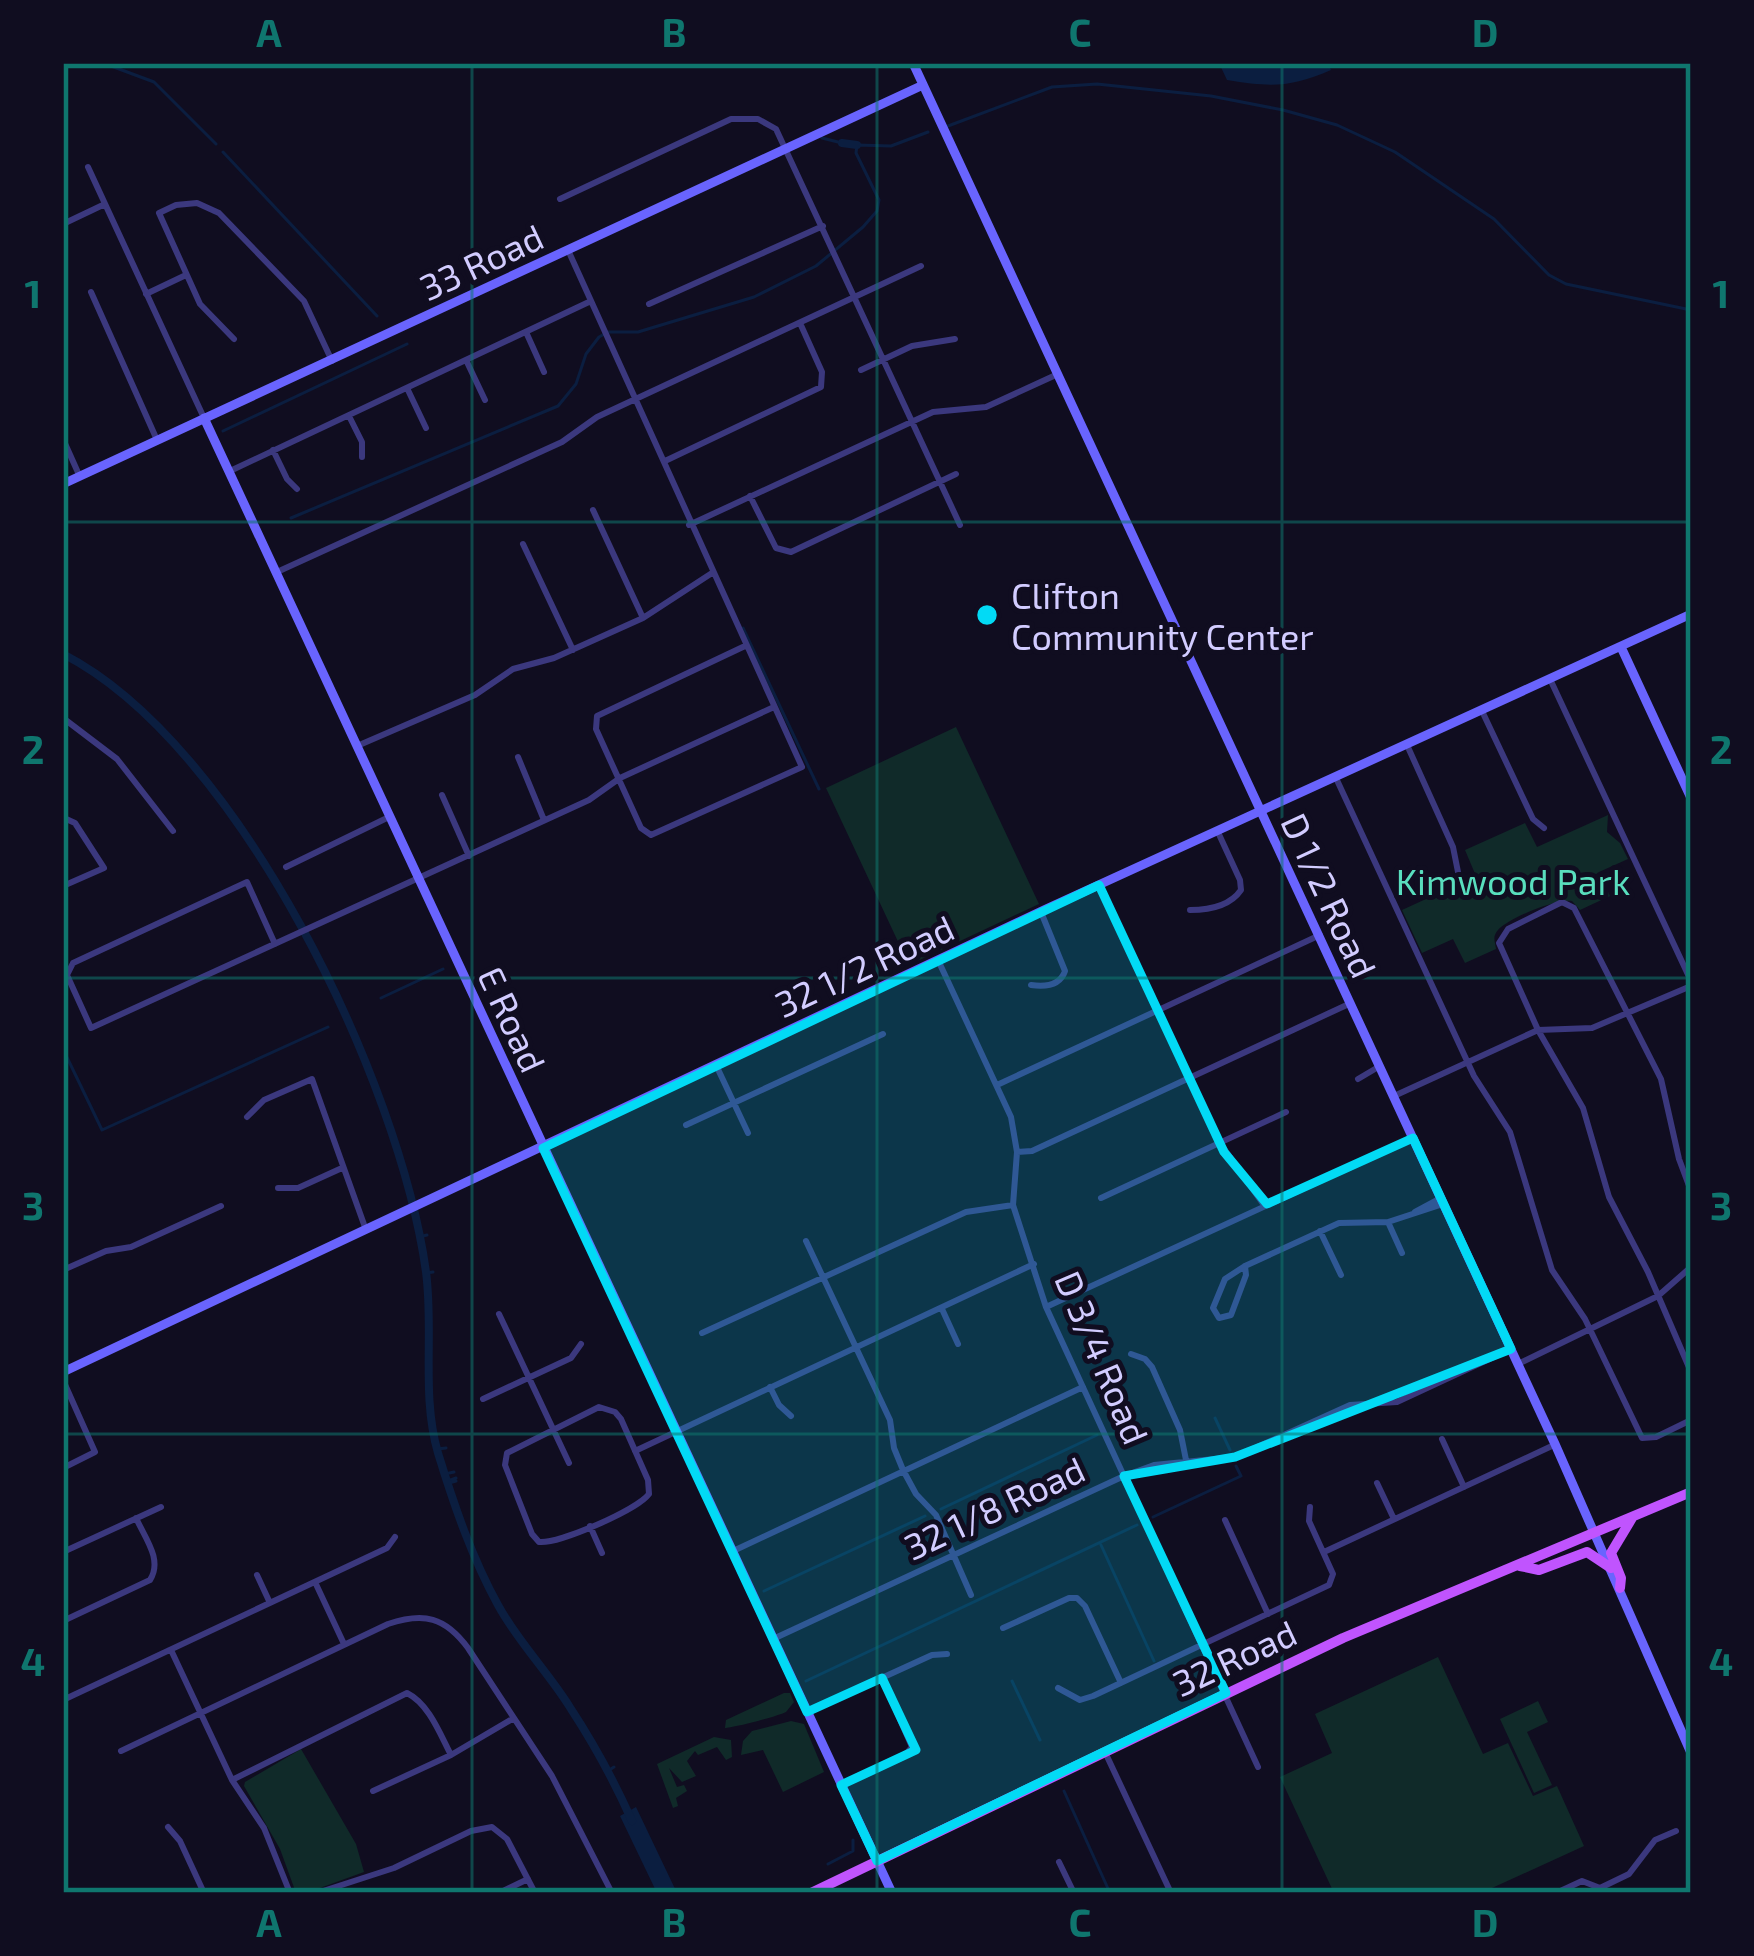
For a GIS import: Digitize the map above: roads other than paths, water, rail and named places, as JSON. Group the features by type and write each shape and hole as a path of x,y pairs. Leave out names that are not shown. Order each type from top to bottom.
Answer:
{"main road":[{"name":"32 Road","path":"811,1893 1406,1610 1691,1492"},
{"path":"1620,1588 1611,1553 1632,1518"},
{"path":"1517,1565 1539,1570 1587,1552 1611,1568"}],"street":[{"name":"D 1/2 Road","path":"913,63 1556,1444 1691,1753"},
{"name":"33 Road","path":"63,484 923,85"},
{"path":"560,199 738,118 771,125 823,226 960,526"},
{"name":"E Road","path":"88,167 892,1893"},
{"path":"234,339 200,304 159,213 197,203 219,213 304,301 332,361"},
{"path":"63,224 105,204"},
{"path":"650,304 823,226"},
{"path":"568,250 802,767 651,835 641,828 596,729 597,716 745,646"},
{"path":"278,572 562,442 598,417 921,266"},
{"path":"146,294 187,274"},
{"path":"91,292 157,440"},
{"path":"229,471 591,302"},
{"path":"665,461 821,387 822,372 800,323"},
{"path":"526,332 544,372"},
{"path":"861,370 922,343 955,339"},
{"path":"466,360 485,400"},
{"path":"689,525 933,412 986,407 1058,374"},
{"path":"407,387 426,428"},
{"path":"348,415 362,442 362,457"},
{"path":"63,439 80,477"},
{"path":"273,450 297,489"},
{"path":"750,496 776,548 791,552 956,474"},
{"path":"593,510 643,617"},
{"path":"523,544 573,650"},
{"path":"356,747 475,695 513,669 573,650 643,617 712,573"},
{"name":"32 1/2 Road","path":"63,1376 938,960 1691,614"},
{"path":"1621,646 1691,798"},
{"path":"1394,1096 1538,1030 1592,1028 1691,983 1550,679"},
{"path":"274,944 247,883 73,962 68,975 92,1028 589,800 620,778 774,707"},
{"path":"1482,711 1533,819 1544,828"},
{"path":"63,718 117,760 173,831"},
{"path":"1407,746 1453,847 1458,872"},
{"path":"518,757 544,820"},
{"path":"1336,778 1468,1062 1519,1154 1552,1270 1591,1330 1642,1438 1656,1437 1691,1420"},
{"path":"442,795 469,856"},
{"path":"286,867 389,817"},
{"path":"63,886 104,868 75,823 64,818"},
{"path":"1190,910 1207,910 1241,890 1217,830"},
{"path":"1100,885 1220,1143 1264,1205"},
{"path":"1691,1191 1661,1079 1574,908 1562,902 1508,928 1499,943 1538,1030 1583,1108 1609,1197 1691,1372"},
{"path":"1031,985 1045,987 1060,980 1065,970 1041,912"},
{"path":"997,1085 1319,935"},
{"name":"D 3/4 Road","path":"938,960 1014,1126 1013,1205 1046,1307 1258,1767"},
{"path":"1017,1152 1032,1151 1351,1003"},
{"path":"686,1125 883,1034"},
{"path":"716,1064 748,1132"},
{"path":"1358,1079 1380,1066"},
{"path":"248,1117 264,1100 312,1079 366,1230"},
{"path":"1101,1198 1286,1112"},
{"path":"1046,1307 1413,1138"},
{"path":"278,1188 298,1188 342,1168"},
{"path":"1245,1266 1231,1315 1219,1318 1213,1309 1225,1279 1245,1266 1348,1220 1388,1222 1442,1200"},
{"path":"702,1333 966,1212 1013,1205"},
{"path":"63,1270 106,1251 130,1247 221,1206"},
{"path":"1388,1222 1402,1253"},
{"path":"1320,1231 1341,1275"},
{"path":"806,1241 890,1420 903,1470 916,1494 936,1515 971,1595"},
{"path":"635,1451 1035,1264"},
{"path":"1518,1364 1658,1296 1691,1267"},
{"path":"942,1309 958,1344"},
{"path":"499,1314 569,1463"},
{"path":"483,1399 571,1358 581,1344"},
{"name":"32 1/8 Road","path":"773,1639 1124,1476 1154,1465 1235,1457 1350,1406 1397,1402 1511,1349"},
{"path":"1131,1354 1152,1367 1180,1430 1186,1460"},
{"path":"63,1376 94,1453 63,1468"},
{"path":"770,1387 778,1405 790,1416"},
{"path":"731,1552 1083,1387"},
{"path":"599,1407 608,1408 621,1419 648,1480 649,1494 641,1503 590,1526 551,1542 539,1541 505,1465 507,1453 553,1430 599,1407"},
{"path":"1442,1439 1465,1487"},
{"path":"1324,1552 1556,1444"},
{"path":"1377,1483 1394,1520"},
{"path":"63,1552 160,1507"},
{"path":"1058,1688 1084,1700 1329,1585 1333,1574 1309,1521 1310,1507"},
{"path":"63,1621 155,1574 154,1558 136,1518"},
{"path":"1225,1520 1268,1614"},
{"path":"590,1526 602,1552"},
{"path":"63,1700 387,1548 395,1537"},
{"path":"257,1575 270,1603"},
{"path":"315,1582 344,1644"},
{"path":"1003,1628 1077,1598 1121,1683"},
{"path":"121,1751 411,1616 437,1619 454,1630 552,1776 613,1893"},
{"path":"171,1649 232,1780 264,1828 290,1893"},
{"path":"807,1712 932,1654 947,1654"},
{"path":"841,1785 912,1747 882,1678"},
{"path":"232,1780 407,1693 415,1695 451,1755"},
{"path":"374,1791 451,1755 514,1718"},
{"path":"1105,1752 1171,1893"},
{"path":"168,1826 205,1893"},
{"path":"317,1893 394,1868 492,1827 499,1830 535,1893"},
{"path":"1556,1893 1586,1880 1601,1890 1629,1874 1655,1840 1676,1831"},
{"path":"1059,1862 1074,1893"},
{"path":"500,1893 529,1880"}],"water":[{"path":"1219,63 1328,63 1331,70 1291,83 1256,84 1227,80"},
{"path":"636,1807 677,1893 657,1893 620,1816"}],"waterway":[{"path":"103,63 154,82 216,144"},
{"path":"948,126 1052,87 1097,84 1211,96 1283,110 1337,125 1395,152 1494,219 1549,275 1566,284 1691,310"},
{"path":"291,518 558,406 576,384 586,354 608,332 638,332 754,297 816,266 877,211 879,200 856,153 857,145 891,146 928,132"},
{"path":"822,138 842,143"},
{"path":"842,143 857,145"},
{"path":"223,152 377,316"},
{"path":"223,431 407,344"},
{"path":"743,628 819,789"},
{"path":"63,654 128,699 190,762 248,839 301,926 346,1017 383,1108 410,1195 426,1272 433,1431 457,1512 498,1605 580,1722 632,1821"},
{"path":"381,998 443,969"},
{"path":"63,1049 102,1130 328,1027"},
{"path":"419,1237 427,1235"},
{"path":"426,1273 433,1272"},
{"path":"1215,1418 1230,1450"},
{"path":"941,1509 1097,1435"},
{"path":"437,1449 446,1448"},
{"path":"1153,1517 1241,1476 1236,1466"},
{"path":"445,1474 454,1472"},
{"path":"448,1481 456,1478"},
{"path":"449,1483 456,1481"},
{"path":"764,1591 925,1516"},
{"path":"806,1681 1137,1525"},
{"path":"1101,1545 1154,1661"},
{"path":"1012,1681 1040,1740"},
{"path":"606,1772 614,1767"},
{"path":"1064,1791 1110,1893"},
{"path":"828,1864 853,1851 853,1840"}],"place":[{"name":"Clifton Community Center","path":"987,615"}],"park label":[{"name":"Kimwood Park","path":"1513,880"}]}
